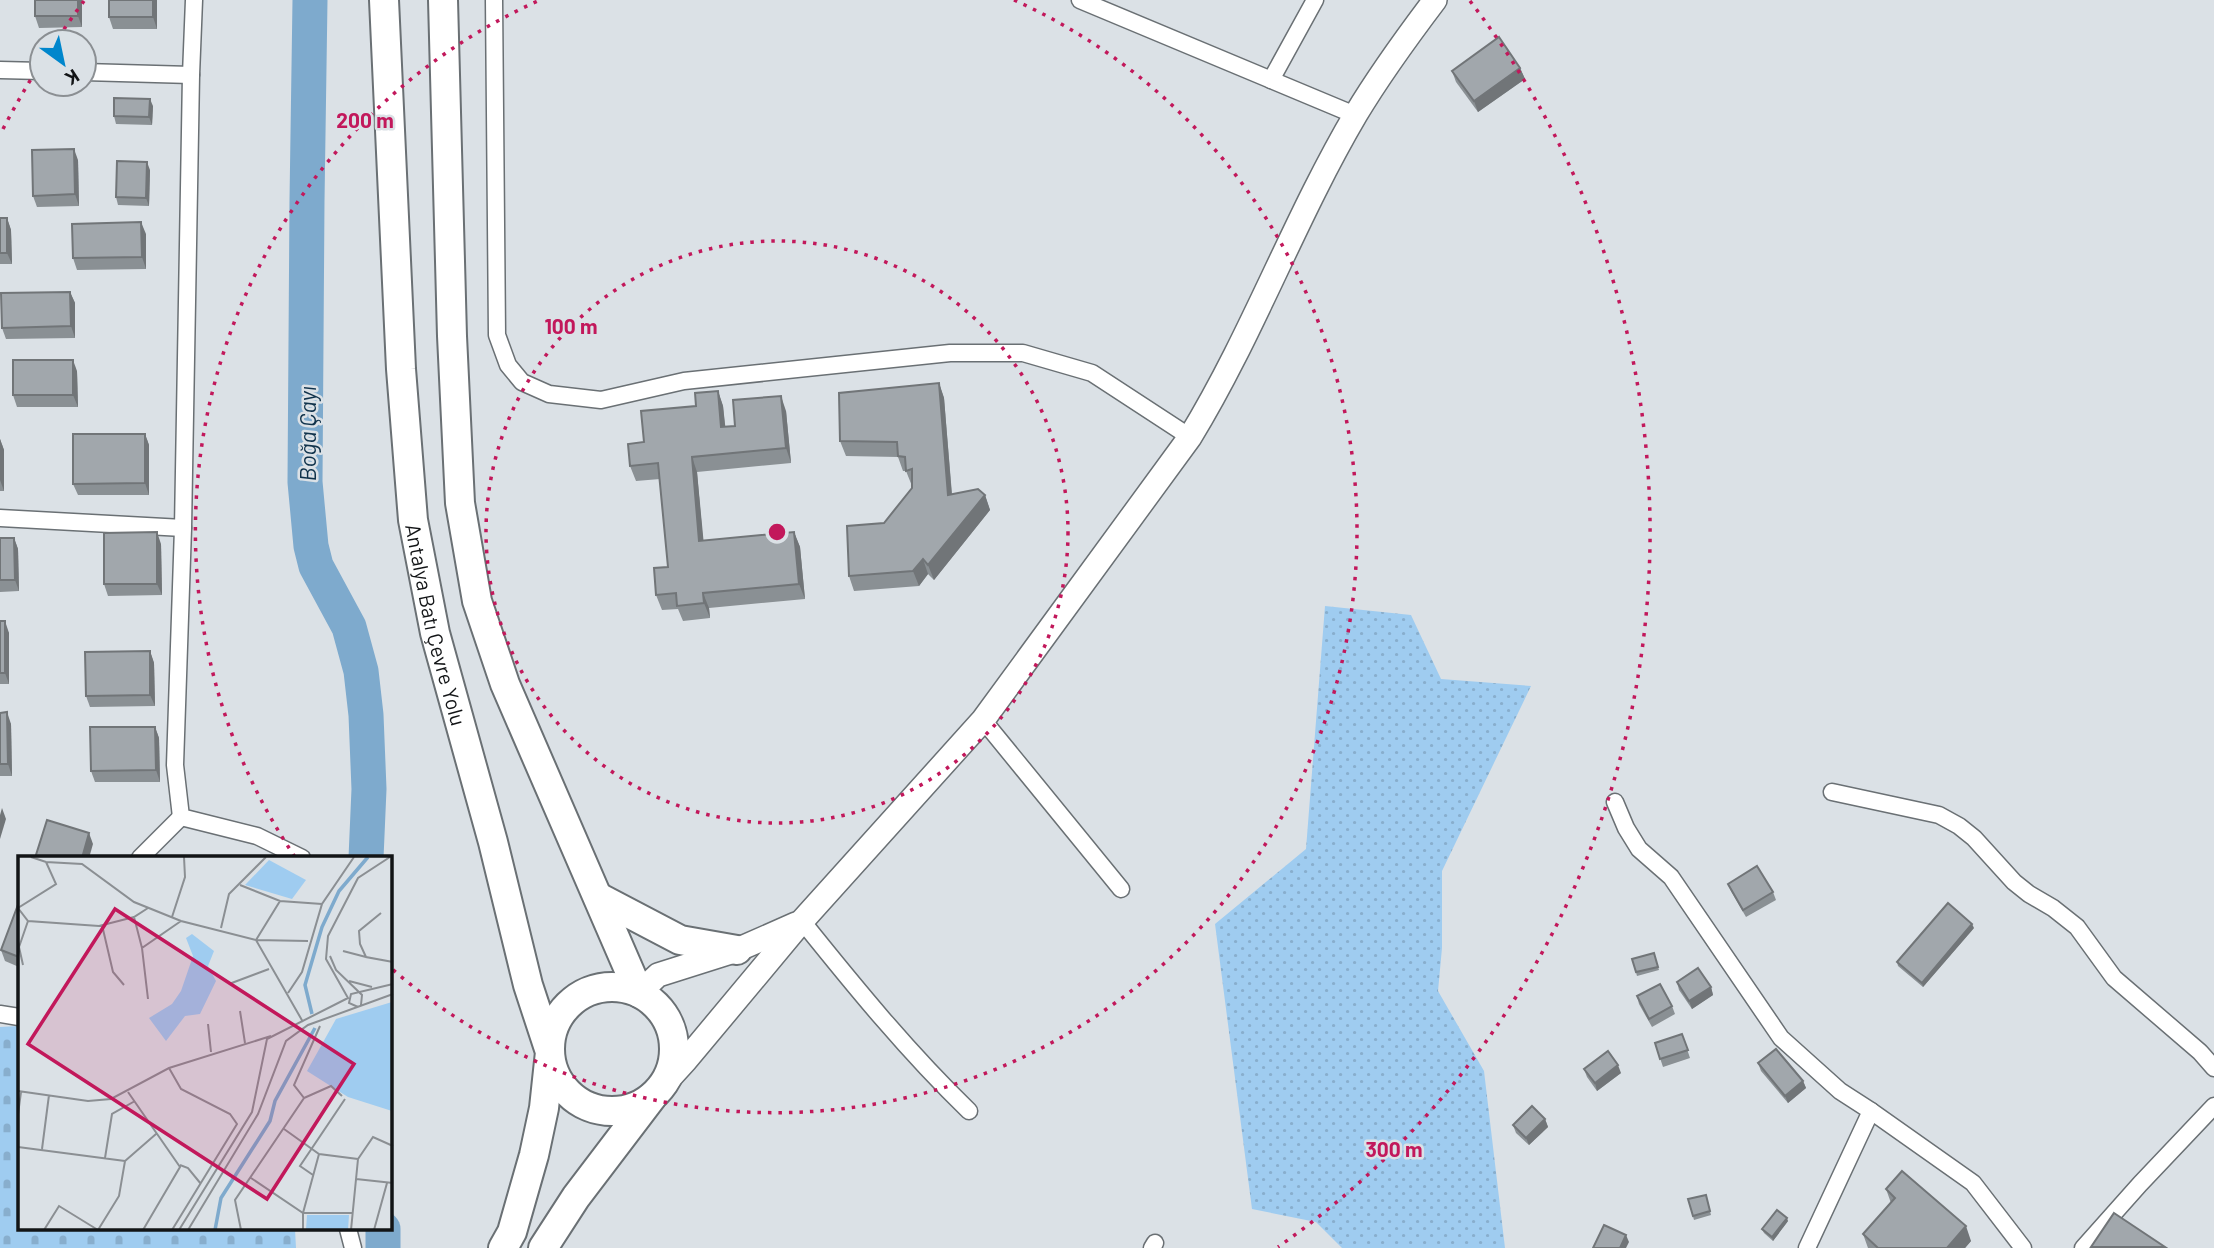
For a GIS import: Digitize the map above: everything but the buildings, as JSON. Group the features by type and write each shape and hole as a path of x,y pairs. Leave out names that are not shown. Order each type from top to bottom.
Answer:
{"highway":[{"name":"Antalya Batı Çevre Yolu","path":"384,0 401,369 413,520 435,633 493,842 527,985 550,1052 539,1132 508,1240"},
{"path":"443,0 452,336 460,503 477,601 505,684 639,993"},
{"path":"598,897 680,940 737,950"},
{"path":"543,1248 576,1197 667,1078 674,1058 675,1045 666,1017 656,1004 639,993 616,986 599,988 573,1000 556,1022 552,1037 550,1052 553,1068 561,1084 573,1097 594,1108 619,1111 639,1104 654,1094"}],"main road":[{"path":"654,1094 686,1060 802,921 983,720 1190,438 1219,390 1355,115 1395,53 1435,0"},
{"path":"639,993 658,975 737,950 802,921"}],"street":[{"path":"181,817 174,765 183,528 194,0"},
{"path":"494,0 497,335 508,365 522,382 549,394 601,400 684,381 950,353 1023,353 1092,373 1190,438"},
{"path":"1080,0 1355,115"},
{"path":"1271,80 1315,0"},
{"path":"0,70 28,71"},
{"path":"98,72 191,75"},
{"path":"0,518 183,528"},
{"path":"983,720 1121,889"},
{"path":"1832,792 1939,815 1959,826 1974,838 2014,882 2077,927 2114,978 2200,1052 2214,1068"},
{"path":"1615,802 1639,849 1671,877 1781,1038 1840,1091 1973,1183 2023,1248"},
{"path":"142,856 181,817"},
{"path":"181,817 257,836 298,856"},
{"path":"802,921 879,1017 969,1111"},
{"path":"0,1014 18,1017"},
{"path":"2083,1248 2214,1106"},
{"path":"1807,1248 1871,1111"},
{"path":"348,1230 353,1248"}],"green space":[{"path":"1325,606 1411,615 1441,679 1531,686 1442,871 1442,948 1438,991 1484,1071 1505,1248 1342,1248 1316,1222 1252,1209 1215,924 1306,849"},
{"path":"18,1026 18,1230 295,1230 296,1248 0,1248 0,1027"}],"waterway":[{"name":"Boğa Çayı","path":"310,0 305,482 311,546 316,566 349,627 361,671 369,789 366,856"},
{"name":"Boğa Çayı","path":"383,1230 383,1248"}]}
